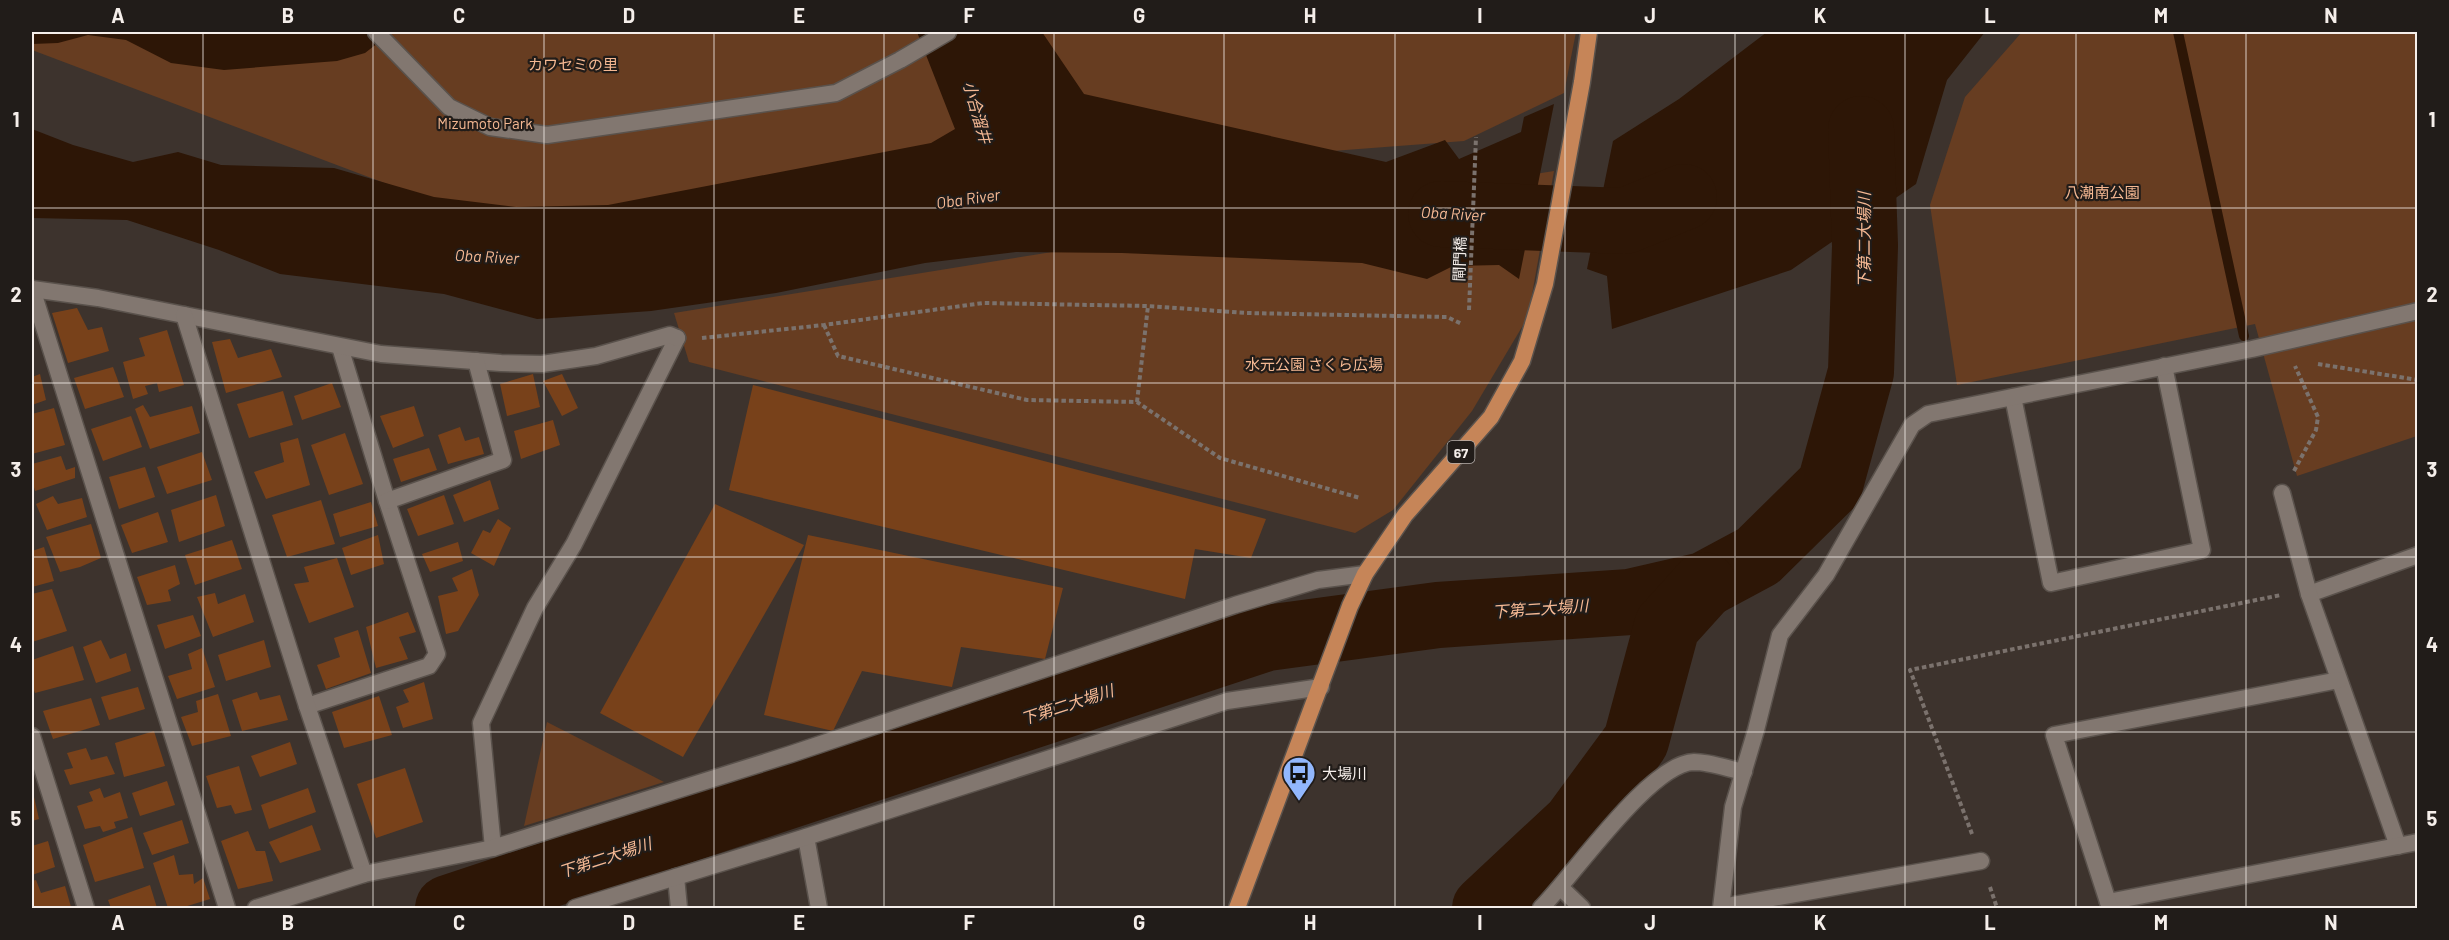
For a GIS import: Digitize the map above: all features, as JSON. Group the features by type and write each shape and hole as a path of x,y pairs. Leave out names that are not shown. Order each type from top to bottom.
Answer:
{"main road":[{"name":"67","path":"1237,909 1350,606 1365,574 1405,515 1491,417 1522,361 1545,284 1589,32"}],"street":[{"path":"381,37 449,107 490,127 547,135 836,93 948,32"},
{"path":"227,909 32,289 98,298 381,354 542,364 596,356 670,335 677,338 574,544 535,608 481,723 492,848"},
{"path":"1981,861 1721,908 1733,807 1780,635 1826,575 1912,425 1928,414 2418,311"},
{"path":"184,315 307,706 364,874"},
{"path":"307,706 429,666 437,654 340,347"},
{"path":"387,501 503,460 476,361"},
{"path":"2013,397 2051,583 2202,550 2164,366"},
{"path":"2282,493 2308,590 2398,846"},
{"path":"2308,590 2418,555"},
{"path":"256,909 364,874 492,848 791,754 1235,605 1318,580 1365,574"},
{"path":"2339,680 2054,735 2109,905 2418,842"},
{"path":"575,909 1227,701 1322,684"},
{"path":"32,736 86,909"},
{"path":"1541,909 1561,888 1631,801 1664,774 1693,762 1744,772"},
{"path":"806,837 819,909"},
{"path":"676,877 679,909"},
{"path":"1561,888 1582,909"}],"path":[{"name":"閘門橋","path":"1469,310 1476,137"},
{"path":"677,338 824,325 983,303 1148,306 1247,313 1447,317 1462,324"},
{"path":"1137,402 1148,306"},
{"path":"824,325 838,356 1027,400 1137,402 1220,458 1360,498"},
{"path":"2282,493 2316,430 2318,417 2292,360 2303,362"},
{"path":"2315,364 2418,380"},
{"path":"1997,909 1910,670 2308,590"}],"green space":[{"name":"Mizumoto Park","path":"32,32 1576,32 1564,93 1464,141 472,216 32,50"},
{"name":"八潮南公園","path":"2022,32 2417,32 2417,436 2297,476 2255,324 1957,385 1930,205 1965,97"},
{"name":"水元公園 さくら広場","path":"1554,171 1528,317 1472,411 1393,510 1355,533 689,362 674,313"},
{"path":"547,722 664,782 524,826"}],"water":[{"path":"32,32 392,32 365,53 337,61 224,70 171,63 126,40 88,35 58,43 32,44"},
{"name":"小合溜井","path":"917,32 1042,32 1084,94 1386,162 1445,140 1459,159 1521,132 1524,117 1554,104 1519,279 1499,265 1453,266 1427,279 1362,263 1122,253 1016,252 925,263 776,293 651,311 537,319 444,294 280,274 219,250 127,220 32,218 32,129 73,145 133,162 178,152 221,165 334,168 434,197 516,207 608,205 931,143 955,129"},
{"path":"1767,32 1985,32 1947,80 1916,184 1791,270 1612,329 1607,276 1587,269 1613,141 1679,99"}],"building":[{"path":"77,308 88,330 102,327 109,351 68,363 52,313"},
{"path":"167,330 184,385 159,392 157,383 145,386 148,394 133,399 123,362 145,356 139,338"},
{"path":"230,339 238,358 271,349 282,377 226,393 212,342"},
{"path":"113,367 124,397 85,409 74,378"},
{"path":"40,374 46,400 32,405 32,377"},
{"path":"533,374 540,407 507,416 500,384"},
{"path":"562,374 578,408 562,416 543,381"},
{"path":"332,383 341,407 302,420 294,396"},
{"path":"753,385 1266,519 1251,558 1195,549 1185,599 729,490"},
{"path":"283,391 293,425 249,438 237,404"},
{"path":"143,405 150,417 192,406 200,433 150,449 135,409"},
{"path":"414,406 424,436 393,448 380,416"},
{"path":"54,408 65,445 32,454 32,429 34,428 32,414"},
{"path":"131,416 142,447 103,461 91,429"},
{"path":"553,420 560,445 521,459 514,431"},
{"path":"460,427 465,441 479,437 484,454 448,464 438,435"},
{"path":"345,433 363,484 329,495 311,445"},
{"path":"298,438 310,485 266,499 254,472 284,462 280,443"},
{"path":"429,448 437,470 401,482 393,459"},
{"path":"202,452 212,480 167,494 157,467"},
{"path":"61,456 66,470 75,467 75,478 35,491 32,464"},
{"path":"145,467 155,497 119,509 109,477"},
{"path":"490,480 499,509 464,522 453,495"},
{"path":"216,495 225,526 179,542 171,510"},
{"path":"444,495 454,524 418,536 407,509"},
{"path":"53,496 58,504 82,498 87,517 47,530 36,504"},
{"path":"321,500 335,544 287,557 272,515"},
{"path":"371,502 378,526 340,537 333,514"},
{"path":"715,504 804,545 683,757 600,713"},
{"path":"158,512 168,542 132,553 121,525"},
{"path":"498,519 511,528 494,566 471,553 483,530 490,533"},
{"path":"91,524 101,558 60,572 46,537"},
{"path":"378,535 384,564 351,575 342,548"},
{"path":"808,535 1063,588 1045,659 961,647 952,687 862,671 833,731 764,715"},
{"path":"232,540 242,569 195,585 185,555"},
{"path":"458,542 463,561 430,572 422,554"},
{"path":"44,547 54,581 32,587 32,551"},
{"path":"337,558 354,607 309,623 294,584 309,582 304,567"},
{"path":"175,565 180,584 168,590 171,601 147,605 137,577"},
{"path":"472,569 479,595 458,631 446,634 438,596 458,591 452,578"},
{"path":"52,589 67,631 32,642 32,594"},
{"path":"215,593 218,604 245,594 254,622 213,637 197,597"},
{"path":"408,612 416,632 399,637 408,659 376,668 366,627"},
{"path":"193,615 201,636 165,649 157,625"},
{"path":"358,630 371,673 326,689 317,665 340,657 334,638"},
{"path":"101,640 110,659 126,653 131,671 96,683 83,647"},
{"path":"264,640 271,667 226,681 218,655"},
{"path":"73,646 84,680 35,693 32,685 32,660"},
{"path":"202,648 215,687 177,699 168,676 192,669 188,654"},
{"path":"424,682 433,719 403,728 396,707 409,702 403,690"},
{"path":"138,687 145,709 109,720 101,697"},
{"path":"257,692 260,700 280,695 288,720 242,731 232,700"},
{"path":"218,694 231,736 192,746 181,717 198,712 196,701"},
{"path":"379,696 392,735 344,748 332,712"},
{"path":"91,698 100,725 53,739 43,711"},
{"path":"154,731 165,766 124,777 115,743"},
{"path":"290,742 297,764 260,777 251,756"},
{"path":"86,748 91,760 107,756 115,774 70,785 64,770 73,768 67,753"},
{"path":"239,766 252,810 235,814 231,805 217,808 206,776"},
{"path":"405,768 423,822 376,838 357,784"},
{"path":"167,781 175,805 140,816 132,793"},
{"path":"100,788 104,798 120,792 128,818 114,822 116,828 103,832 100,826 85,829 77,806 93,801 89,792"},
{"path":"308,788 316,812 269,829 261,805"},
{"path":"34,797 39,819 32,821 32,798"},
{"path":"182,820 189,843 152,855 143,833"},
{"path":"312,825 321,850 280,863 269,842"},
{"path":"132,827 144,868 95,882 83,845"},
{"path":"248,831 256,851 265,851 273,881 238,889 221,841"},
{"path":"48,841 55,867 32,875 32,846"},
{"path":"174,855 179,875 193,874 194,884 203,878 210,899 181,908 168,908 153,863"},
{"path":"36,880 41,893 65,886 71,907 32,908 32,881"},
{"path":"150,885 157,908 111,908 108,900"}],"waterway":[{"path":"2178,32 2244,336"},
{"name":"下第二大場川","path":"448,908 1267,638 1438,615 1630,602 1704,585 1758,556 1830,485 1861,372 1865,246 1861,129"},
{"name":"Oba River","path":"1441,214 1625,221 1684,197"},
{"name":"下第二大場川","path":"1485,908 1575,824 1636,741 1667,626 1704,585"}],"place":[{"name":"大場川","path":"1299,802"}],"park label":[{"name":"カワセミの里","path":"573,64"}]}
